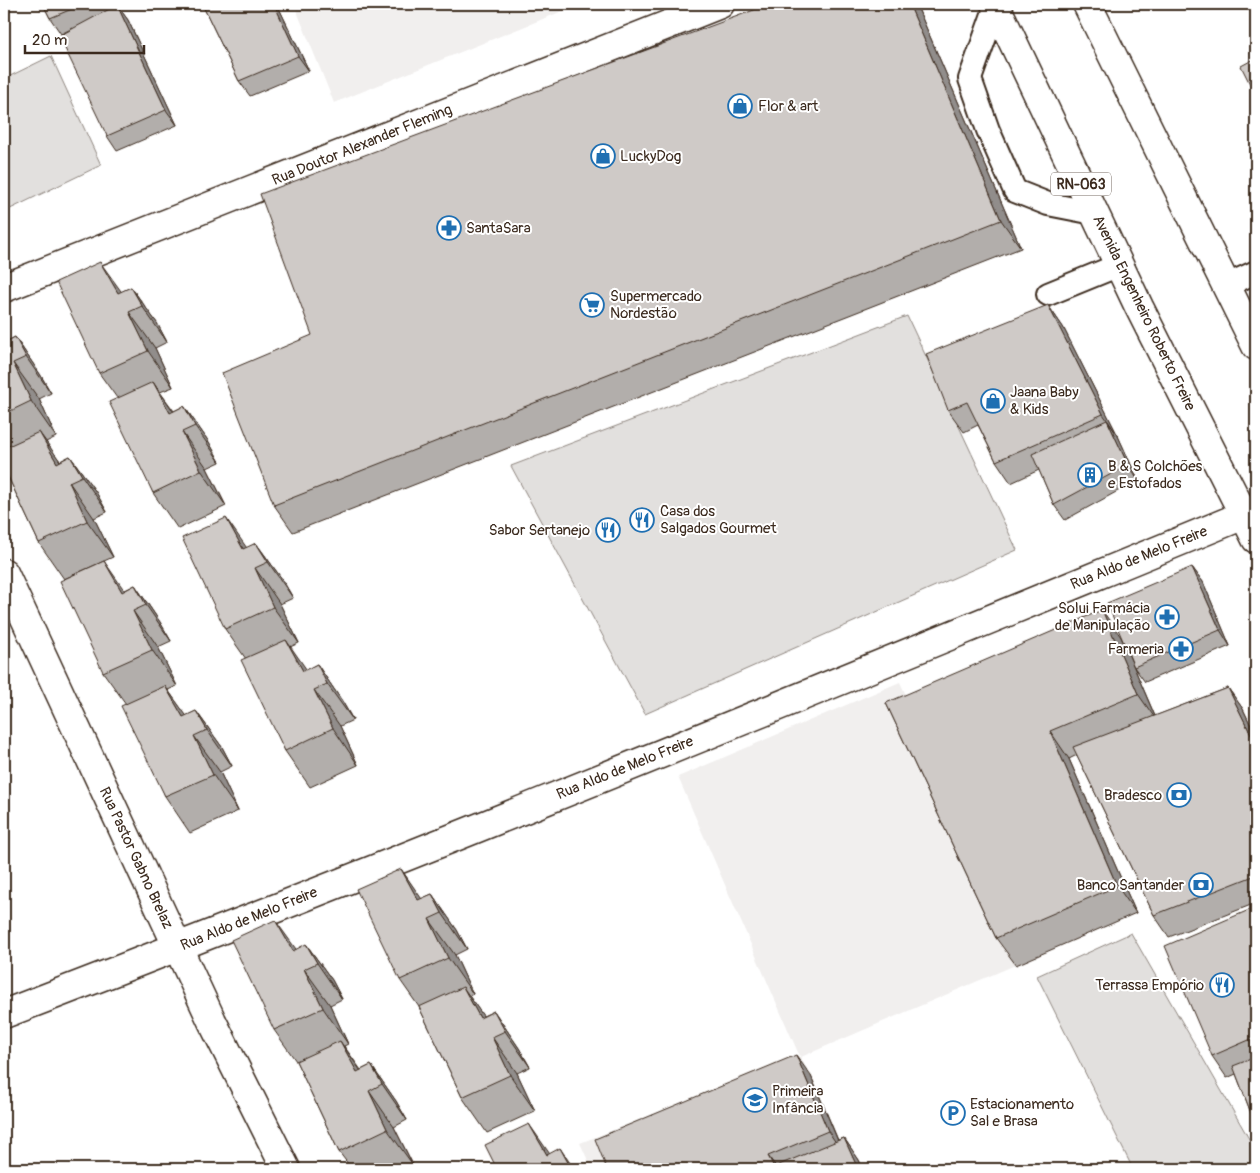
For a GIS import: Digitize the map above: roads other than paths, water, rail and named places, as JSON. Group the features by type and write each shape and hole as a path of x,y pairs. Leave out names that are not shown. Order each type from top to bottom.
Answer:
{"street":[{"name":"Rua Doutor Alexander Fleming","path":"4,288 720,4"},
{"path":"1088,4 1225,286 1255,342"},
{"name":"Avenida Engenheiro Roberto Freire","path":"996,5 1119,265 1250,527"},
{"name":"Rua Aldo de Melo Freire","path":"4,1014 178,947 705,736 1250,527"},
{"name":"Rua Pastor Gabno Brelaz","path":"4,573 212,1021 286,1169"}],"lane":[{"path":"996,5 970,79 988,130 1015,191 1048,204 1094,213"},
{"path":"1048,294 1119,265"},
{"path":"1225,286 1256,272"}],"place":[{"name":"Flor & art","path":"740,106"},
{"name":"LuckyDog","path":"603,156"},
{"name":"SantaSara","path":"449,228"},
{"name":"Supermercado Nordestão","path":"592,305"},
{"name":"Jaana Baby & Kids","path":"993,401"},
{"name":"B & S Colchões e Estofados","path":"1090,475"},
{"name":"Casa dos Salgados Gourmet","path":"642,520"},
{"name":"Sabor Sertanejo","path":"608,530"},
{"name":"Solui Farmácia de Manipulação","path":"1167,617"},
{"name":"Farmeria","path":"1181,649"},
{"name":"Bradesco","path":"1179,795"},
{"name":"Banco Santander","path":"1201,885"},
{"name":"Terrassa Empório","path":"1222,985"},
{"name":"Primeira Infância","path":"755,1100"},
{"name":"Estacionamento Sal e Brasa","path":"953,1113"}]}
